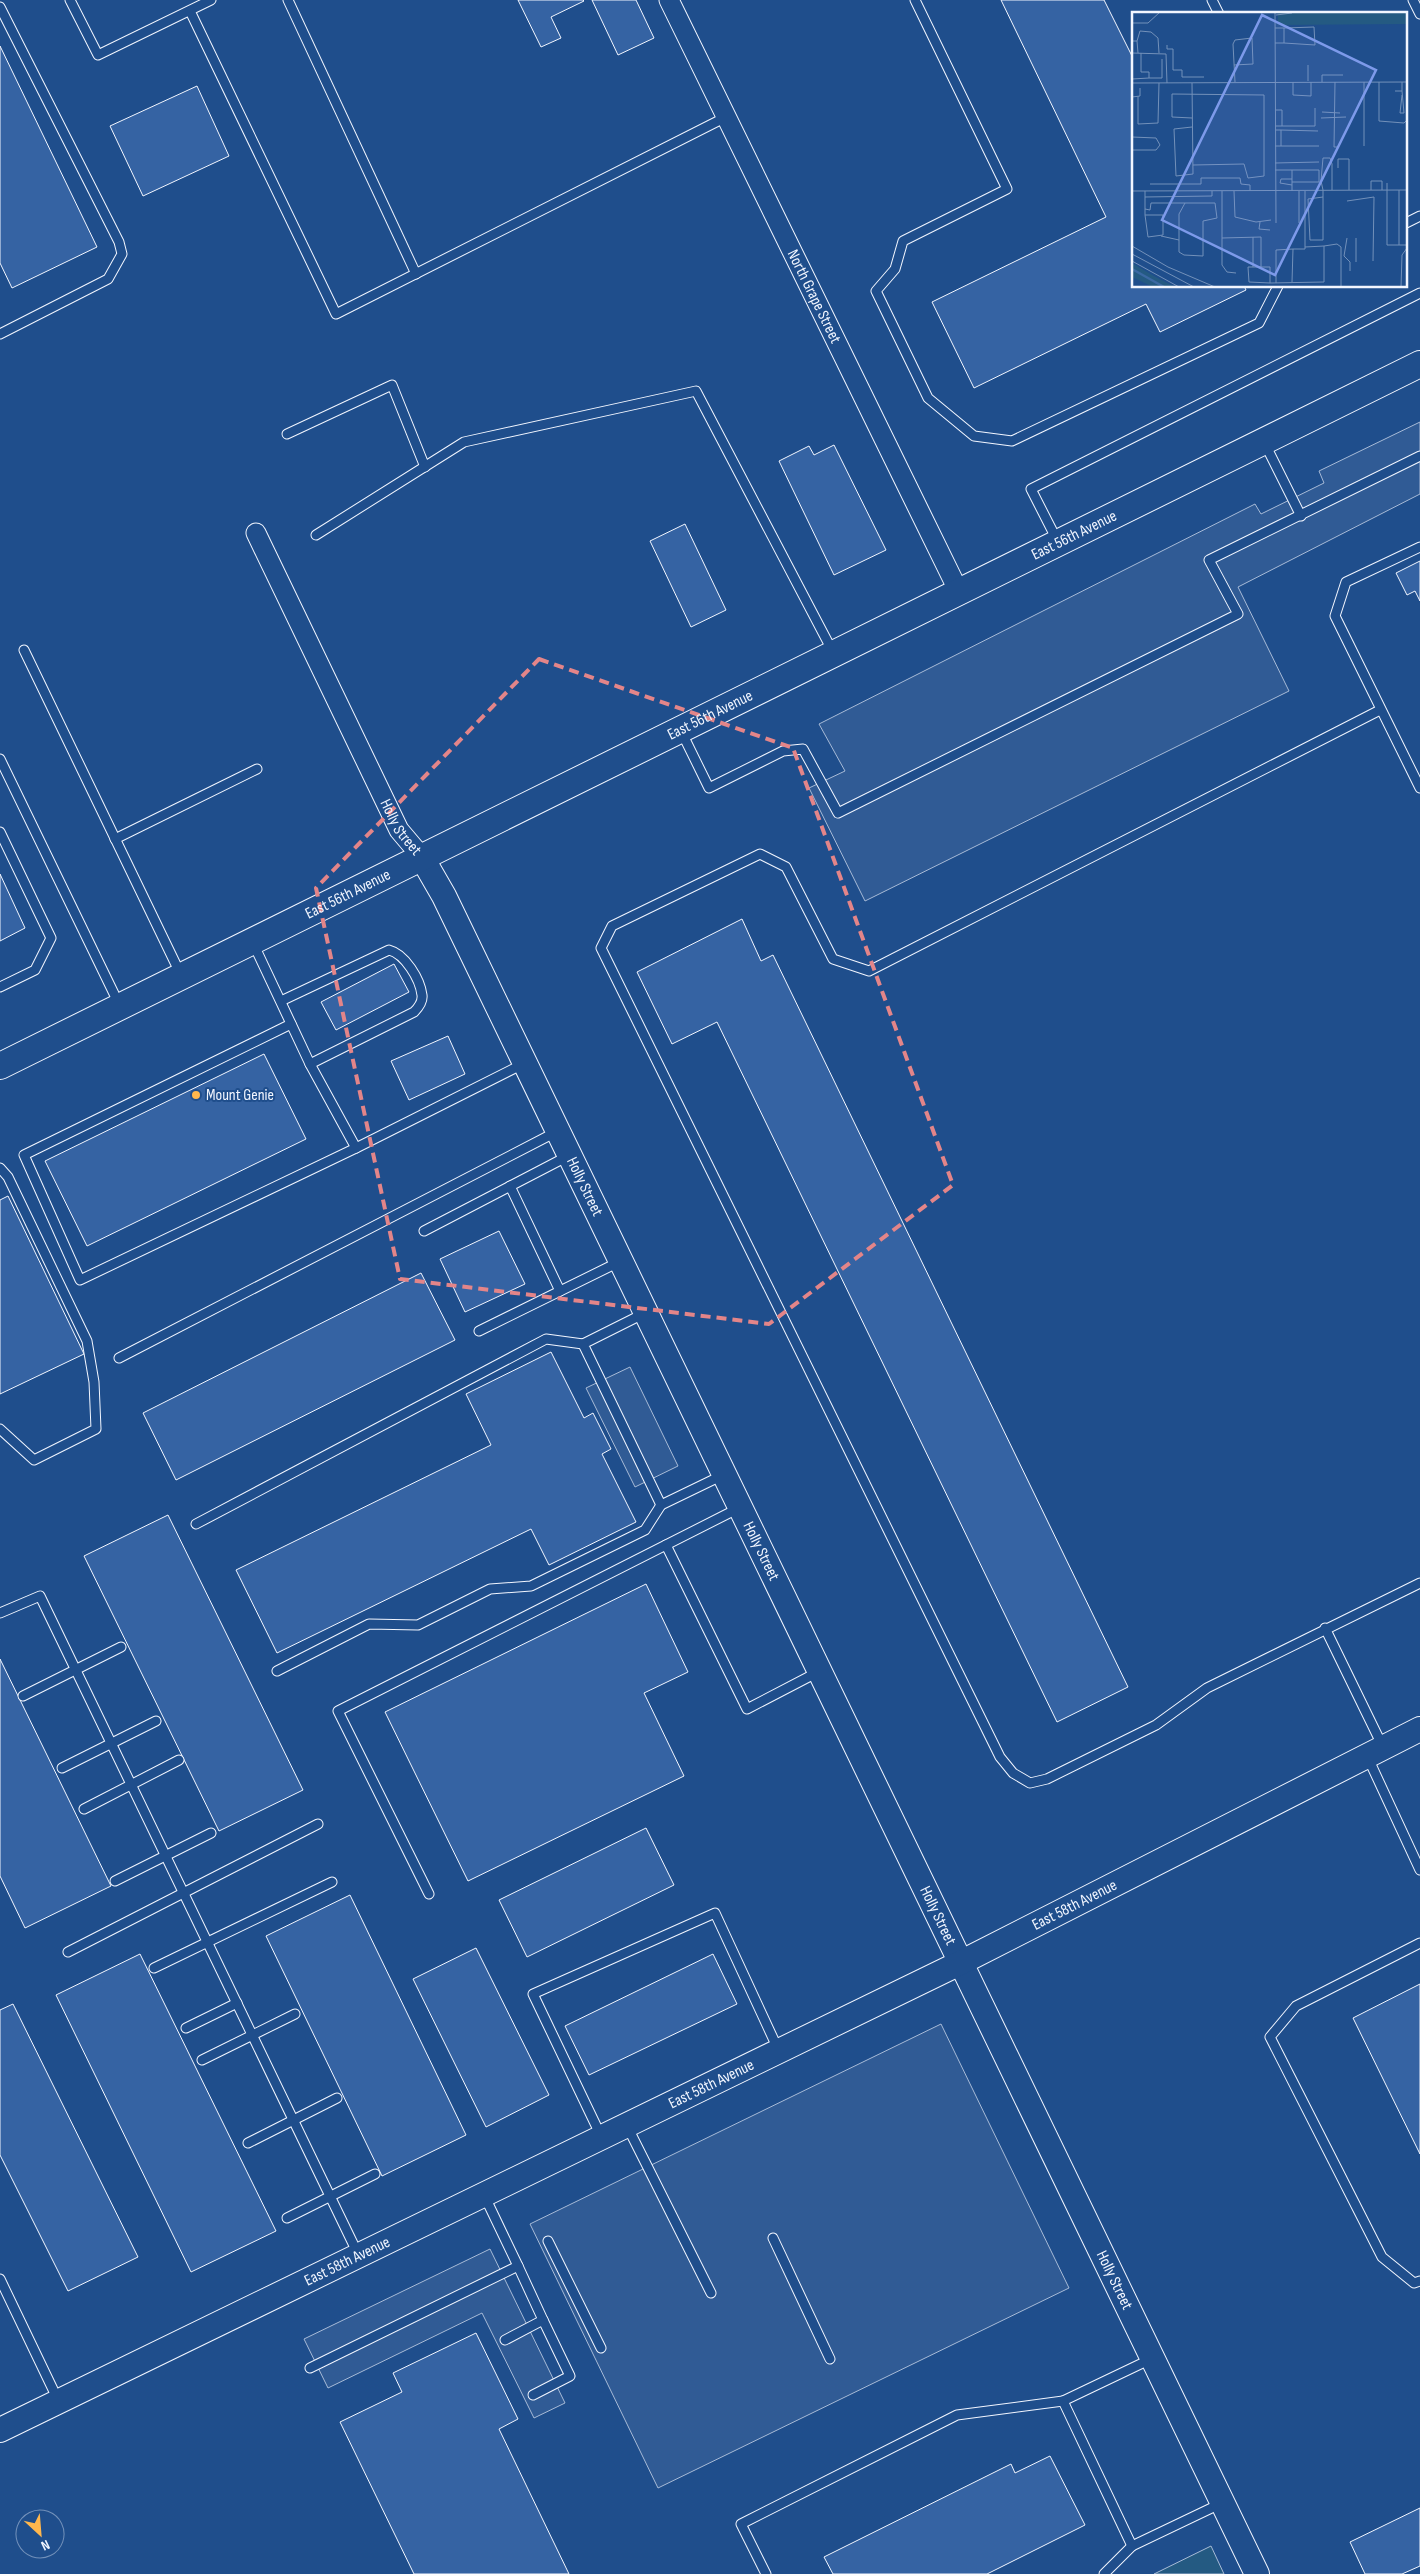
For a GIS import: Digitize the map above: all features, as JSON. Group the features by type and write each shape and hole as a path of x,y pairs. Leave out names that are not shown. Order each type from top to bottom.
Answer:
{"main road":[{"name":"East 56th Avenue","path":"0,1066 421,856 680,731 1420,364"}],"street":[{"name":"North Grape Street","path":"669,0 959,592"},
{"name":"Holly Street","path":"256,533 399,830 421,856 443,893 821,1670 1256,2574"},
{"name":"East 58th Avenue","path":"0,2430 962,1962 1420,1729"}],"lane":[{"path":"70,0 98,55 211,0"},
{"path":"288,0 416,274"},
{"path":"915,0 1008,189 903,241 895,269 876,291 928,398 974,436 1012,441 1259,323 1277,288"},
{"path":"1212,0 1218,12"},
{"path":"1413,0 1420,14"},
{"path":"0,7 119,242 122,254 108,279 0,334"},
{"path":"190,11 336,314 726,117"},
{"path":"1408,222 1420,216"},
{"path":"1059,543 1031,489 1420,293"},
{"path":"286,434 392,385 425,467"},
{"path":"316,535 464,442 696,391 834,655"},
{"path":"1264,441 1301,516"},
{"path":"680,731 709,788 783,751 803,749 838,812 1238,614 1209,560 1420,456"},
{"path":"1420,547 1346,582 1335,616 1420,788"},
{"path":"24,650 181,976"},
{"path":"1380,710 870,971 833,960 786,867 760,854 612,926 601,948 1000,1757 1013,1773 1030,1783 1048,1779 1156,1725 1207,1688 1325,1628 1420,1583"},
{"path":"0,759 120,1006"},
{"path":"115,839 256,769"},
{"path":"0,832 51,938 35,970 0,987"},
{"path":"252,941 282,1001 310,1064 356,1148"},
{"path":"282,1001 389,950 398,952 407,960 422,994 421,1005 414,1012 310,1064"},
{"path":"291,1024 24,1155 80,1280 356,1148 525,1063"},
{"path":"119,1358 558,1131"},
{"path":"424,1231 570,1155"},
{"path":"0,1168 8,1177 86,1341 94,1382 96,1429 34,1460 0,1429"},
{"path":"510,1186 560,1291"},
{"path":"478,1331 622,1261"},
{"path":"196,1524 546,1338 583,1344 646,1312"},
{"path":"583,1344 661,1505"},
{"path":"277,1671 369,1624 418,1625 490,1589 531,1586 645,1530 661,1505 725,1474"},
{"path":"429,1894 338,1711 741,1507"},
{"path":"666,1545 748,1709 821,1670"},
{"path":"0,1613 40,1596 359,2256"},
{"path":"1325,1628 1375,1751 1420,1870"},
{"path":"23,1696 121,1647"},
{"path":"62,1768 156,1721"},
{"path":"84,1810 178,1760"},
{"path":"68,1952 318,1824"},
{"path":"115,1881 211,1833"},
{"path":"154,1968 332,1882"},
{"path":"602,2138 533,1994 715,1913 779,2052"},
{"path":"1420,1943 1296,2006 1270,2037 1382,2258 1414,2283 1420,2280"},
{"path":"186,2028 237,2003"},
{"path":"202,2060 295,2014"},
{"path":"248,2143 337,2098"},
{"path":"627,2125 711,2293"},
{"path":"287,2218 375,2174"},
{"path":"484,2195 570,2376 533,2394"},
{"path":"773,2238 830,2359"},
{"path":"548,2241 601,2348"},
{"path":"310,2368 518,2266"},
{"path":"0,2279 59,2402"},
{"path":"505,2340 544,2320"},
{"path":"766,2574 741,2524 957,2415 1063,2401 1153,2358"},
{"path":"1063,2401 1132,2546"},
{"path":"1104,2574 1132,2546 1222,2503"}],"highlighted area":[{"path":"539,659 793,748 953,1185 769,1324 400,1279 316,888"}],"shaded area":[{"path":"1420,422 1420,494 1238,587 1289,691 865,901 809,788 845,771 819,724 1255,504 1261,514 1324,483 1319,471"},
{"path":"630,1367 678,1466 635,1487 586,1388"},
{"path":"941,2024 1069,2288 658,2488 530,2224"},
{"path":"490,2249 565,2403 534,2418 482,2313 328,2388 304,2339"},
{"path":"1211,2546 1224,2574 1154,2574"}],"building":[{"path":"518,0 584,1 551,17 561,38 541,47"},
{"path":"592,0 636,0 654,38 618,55"},
{"path":"1001,0 1104,0 1132,56 1132,288 1245,288 1246,290 1160,332 1146,304 974,388 932,302 1106,217"},
{"path":"0,46 97,247 12,288 0,263"},
{"path":"197,86 229,156 143,196 110,126"},
{"path":"834,445 886,550 834,575 779,461 809,446 814,455"},
{"path":"685,524 726,610 691,627 650,541"},
{"path":"1420,561 1420,601 1415,591 1407,595 1396,573"},
{"path":"0,874 25,928 0,941"},
{"path":"742,919 761,961 773,955 1128,1687 1057,1722 717,1022 672,1044 637,972"},
{"path":"394,964 409,992 336,1030 321,1002"},
{"path":"448,1036 465,1074 409,1100 391,1061"},
{"path":"264,1054 306,1139 87,1246 45,1161"},
{"path":"8,1196 84,1354 0,1394 0,1200"},
{"path":"499,1231 525,1284 465,1312 440,1259"},
{"path":"421,1273 455,1340 176,1480 143,1413"},
{"path":"551,1352 584,1418 593,1413 611,1449 602,1454 636,1522 549,1565 531,1529 277,1653 236,1570 491,1445 466,1394"},
{"path":"168,1515 303,1790 219,1831 84,1556"},
{"path":"646,1584 688,1672 644,1693 684,1776 468,1881 385,1712"},
{"path":"0,1659 111,1886 25,1928 0,1876"},
{"path":"646,1828 674,1885 527,1957 499,1900"},
{"path":"350,1895 466,2135 382,2176 266,1936"},
{"path":"476,1948 549,2095 486,2127 413,1979"},
{"path":"140,1954 276,2231 191,2272 56,1995"},
{"path":"713,1954 737,2004 589,2075 565,2026"},
{"path":"1420,1984 1420,2154 1353,2018"},
{"path":"13,2004 138,2257 68,2291 0,2155 0,2010"},
{"path":"476,2333 518,2419 499,2429 569,2574 414,2574 340,2422 402,2392 393,2373"},
{"path":"1050,2456 1085,2525 987,2574 833,2574 824,2557 1011,2464 1015,2473"},
{"path":"1420,2508 1420,2566 1402,2574 1365,2574 1350,2542"}],"place":[{"name":"Mount Genie","path":"196,1095"}]}
